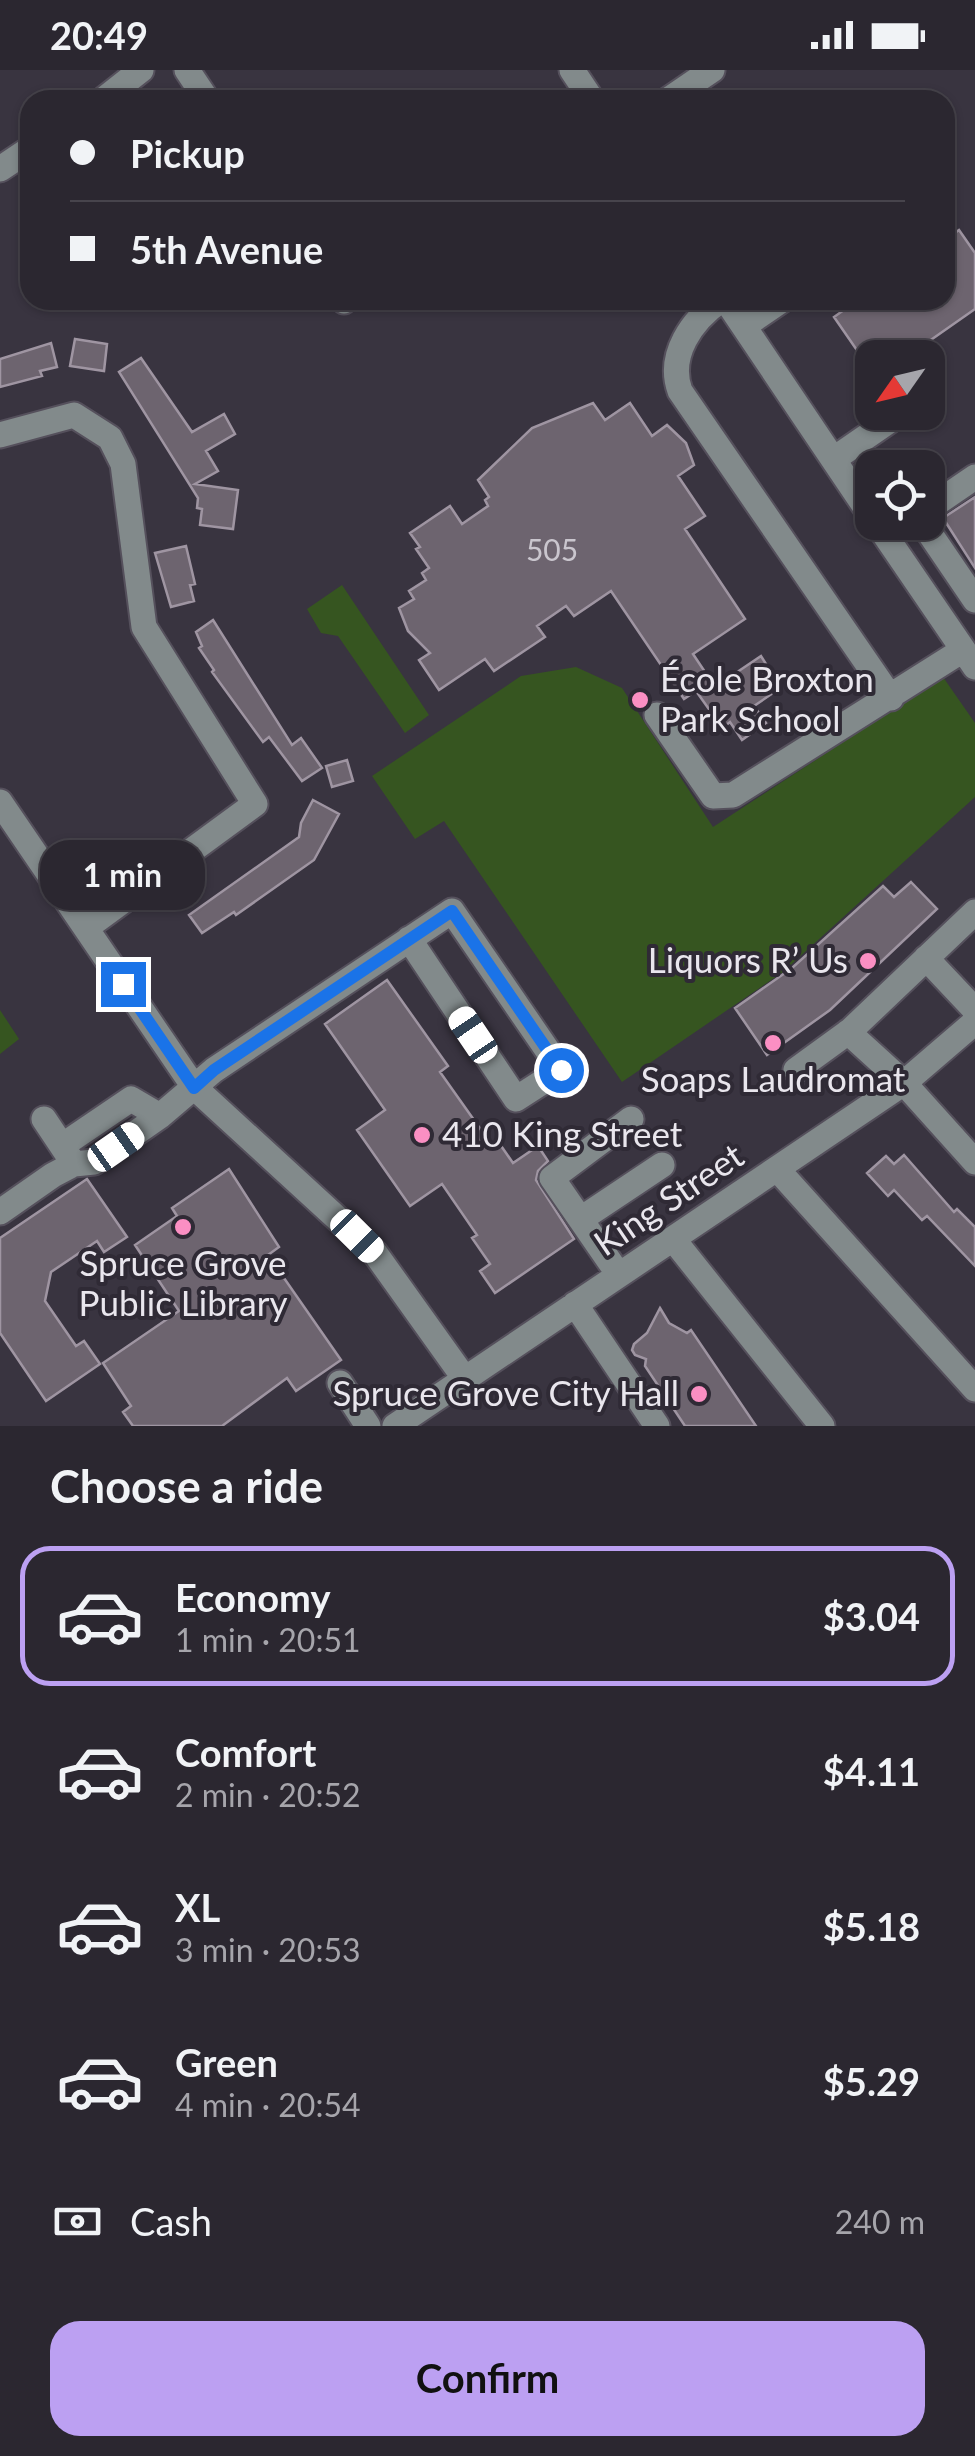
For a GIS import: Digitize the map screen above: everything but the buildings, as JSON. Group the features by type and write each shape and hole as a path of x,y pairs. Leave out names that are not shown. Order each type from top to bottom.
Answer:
{"street":[{"path":"116,90 141,70"},
{"path":"683,90 712,70"},
{"path":"708,310 701,314 679,351 675,378 680,391 890,698"},
{"path":"732,310 855,491"},
{"path":"744,326 767,310"},
{"path":"0,435 74,415 110,438 123,464 144,628 255,804 86,928"},
{"path":"834,460 876,430"},
{"path":"945,498 975,477"},
{"path":"656,715 703,786 713,796 724,797 742,791 890,698 969,658 888,540"},
{"path":"931,540 975,600"},
{"path":"0,802 194,1088 374,1254 465,1379"},
{"path":"44,1119 73,1152 94,1162 160,1116 214,1070 452,911 561,1070 516,1099 409,940"},
{"path":"796,1070 848,1032 975,912"},
{"path":"926,958 975,1010"},
{"name":"King Street","path":"395,1426 904,1083 975,1022"},
{"path":"848,1032 904,1083 975,1162"},
{"path":"619,1276 552,1178 631,1119"},
{"path":"0,1212 53,1175 73,1152"},
{"path":"580,1219 662,1165"},
{"path":"777,1169 975,1389"},
{"path":"674,1239 822,1426"},
{"path":"575,1304 658,1426"},
{"path":"340,1383 368,1426"}],"green space":[{"path":"342,585 429,715 405,733 338,636 321,633 307,609"},
{"path":"576,667 622,688 713,827 943,677 975,723 975,797 783,972 622,1082 444,821 415,839 372,776 521,676"},
{"path":"0,1010 19,1039 0,1054"}],"place":[{"name":"École Broxton Park School","path":"640,700"},
{"name":"Liquors R’ Us","path":"868,961"},
{"name":"Soaps Laudromat","path":"773,1043"},
{"name":"410 King Street","path":"422,1135"},
{"name":"Spruce Grove Public Library","path":"183,1227"},
{"name":"Spruce Grove City Hall","path":"699,1394"}],"route":[{"path":"123,984 194,1088 214,1070 452,911 561,1070"}]}
